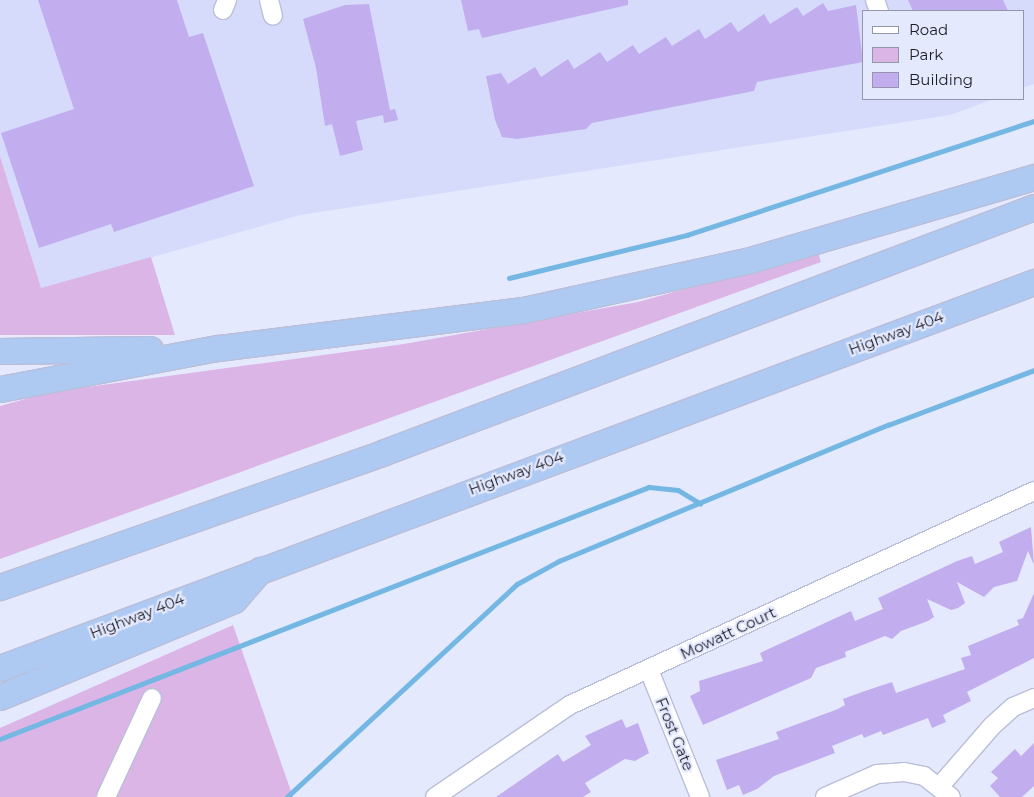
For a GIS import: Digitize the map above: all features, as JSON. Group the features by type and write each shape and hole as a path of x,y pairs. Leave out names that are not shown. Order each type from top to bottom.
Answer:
{"highway":[{"path":"0,388 218,348 523,310 750,260 1034,177"},
{"path":"0,587 382,453 1034,208"},
{"name":"Highway 404","path":"0,668 262,567 1034,282"},
{"path":"0,351 218,348"},
{"path":"4,696 234,600 262,567"}],"street":[{"name":"Mowatt Court","path":"435,797 570,705 650,670 1034,491"},
{"name":"Frost Gate","path":"650,670 700,797"},
{"path":"106,797 152,698"},
{"path":"825,797 878,774 924,776 946,791 992,726 1013,707 1034,698"}],"shaded area":[{"path":"0,0 1034,0 1034,84 1024,88 1024,10 862,10 862,100 991,100 950,115 300,215 41,289 0,156"}],"green space":[{"path":"0,156 41,288 151,257 175,335 0,335"},
{"path":"818,252 821,262 0,559 0,406 51,392 404,344 638,302"},
{"path":"233,625 293,797 0,797 0,728"}],"building":[{"path":"38,0 177,0 189,37 203,33 254,186 114,232 111,224 39,248 1,133 74,109"},
{"path":"461,0 628,0 628,5 482,38 479,29 468,31"},
{"path":"908,0 1003,0 1008,10 913,10"},
{"path":"823,3 828,11 856,5 862,62 757,82 754,91 592,123 586,129 517,139 502,137 495,120 486,76 501,73 508,84 535,67 541,77 568,59 574,69 600,52 607,62 633,45 639,54 666,37 672,46 699,29 705,39 731,22 738,32 764,14 770,24 797,7 803,16"},
{"path":"369,4 390,110 395,109 398,120 384,123 383,115 356,121 363,150 340,156 332,124 325,126 316,68 303,19 345,5"},
{"path":"1031,527 1034,565 1028,551 1017,581 994,587 984,597 957,582 965,603 958,608 951,610 927,599 934,617 928,621 901,631 892,639 885,636 845,652 846,657 816,668 811,678 703,725 690,696 700,691 699,681 763,661 760,653 851,611 855,621 883,609 878,598 957,561 972,556 975,564 1003,552 999,542"},
{"path":"1034,593 1034,658 967,692 971,701 943,715 946,722 932,728 928,718 883,735 881,731 864,738 862,734 832,746 835,753 774,776 757,789 743,795 739,785 727,790 716,760 779,739 776,732 838,709 845,705 843,699 862,692 892,682 896,693 965,669 961,658 971,655 968,646 1019,625 1017,620 1023,618"},
{"path":"622,719 626,728 638,723 649,753 635,761 625,759 585,783 591,792 583,797 496,797 558,754 563,762 591,745 585,736"},
{"path":"1034,743 1034,786 1022,797 1000,797 990,786 998,778 991,772 1015,749 1021,756"}],"waterway":[{"path":"509,278 687,235 1034,121"},
{"path":"287,797 517,584 559,561 888,425 1034,370"},
{"path":"0,739 649,487 678,490 700,503"}]}
